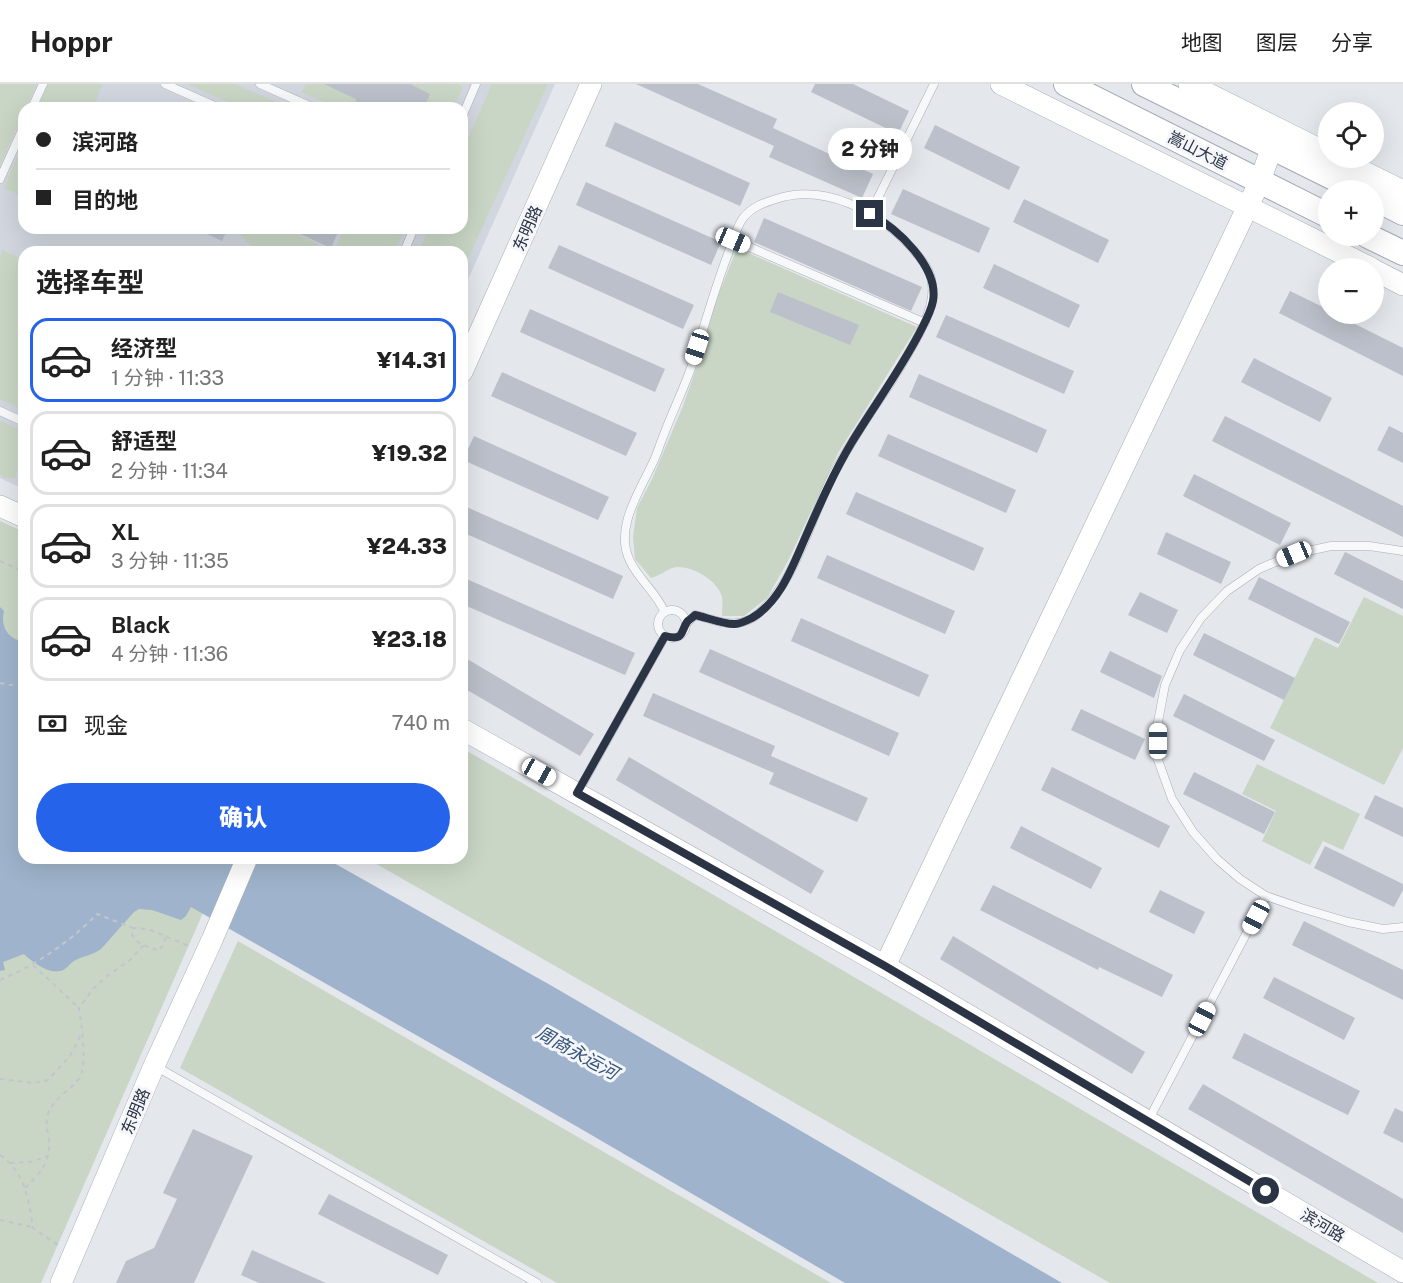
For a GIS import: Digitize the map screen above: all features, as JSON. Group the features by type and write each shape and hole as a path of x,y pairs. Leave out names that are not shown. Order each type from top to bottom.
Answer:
{"main road":[{"name":"嵩山大道","path":"1066,84 1318,210"},
{"path":"1144,84 1338,180"},
{"path":"1384,203 1403,213"},
{"path":"1384,244 1403,253"}],"street":[{"name":"东明路","path":"468,359 591,84"},
{"path":"1001,84 1350,258"},
{"path":"1189,84 1318,148"},
{"path":"885,966 1260,181 1272,147"},
{"path":"1356,168 1403,191"},
{"path":"1384,275 1403,285"},
{"path":"0,506 18,514"},
{"name":"滨河路","path":"468,732 885,966 1403,1272"},
{"name":"东明路","path":"61,1283 154,1066 244,864"}],"lane":[{"path":"35,102 43,84"},
{"path":"165,84 206,102"},
{"path":"260,84 300,102"},
{"path":"468,103 476,84"},
{"path":"870,214 934,84"},
{"path":"0,179 18,139"},
{"path":"664,611 629,560 624,538 633,502 656,457 685,385 711,301 742,219 758,205 781,197 803,194 833,198 878,218 899,234 920,257 931,277 933,300 925,322 911,349 834,474 779,593 752,618 735,624 695,615 687,623 680,636 673,638 665,636 657,624 664,611 671,609 679,611 687,623"},
{"path":"733,240 925,322"},
{"path":"0,411 18,419"},
{"path":"1403,551 1369,546 1331,546 1294,554 1258,569 1227,591 1201,618 1180,650 1165,685 1158,722 1158,760 1172,799 1193,832 1217,859 1240,879 1266,897 1348,922 1383,929 1403,927"},
{"path":"577,793 665,636"},
{"path":"1148,1121 1266,897"},
{"path":"154,1066 537,1283"}],"path":[{"path":"0,561 18,569"},
{"path":"0,683 18,684"},
{"path":"0,980 33,964 80,932 97,914 133,928 148,929 166,937 209,946"},
{"path":"133,928 132,935 139,943 159,951 166,937"},
{"path":"79,1008 100,982 130,960 144,945"},
{"path":"25,1188 40,1174 49,1156 49,1140 46,1130 48,1114 55,1101 81,1078 83,1064 79,1008 33,964"},
{"path":"0,1079 34,1083 48,1080 70,1056 82,1032"},
{"path":"0,1155 23,1180 33,1228"},
{"path":"10,1164 30,1162 49,1156"},
{"path":"0,1220 33,1228 73,1254"}],"shaded area":[{"path":"0,84 555,84 468,280 468,246 18,246 18,486 0,478"}],"green space":[{"path":"0,84 37,84 29,102 18,102 18,125 0,165"},
{"path":"48,84 103,84 95,102 40,102"},
{"path":"187,84 235,84 276,102 228,102"},
{"path":"306,84 458,84 463,87 456,102 324,102 302,92"},
{"path":"492,84 548,84 468,259 468,246 422,246 426,234 468,234 468,138"},
{"path":"18,155 18,194 4,188"},
{"path":"239,234 296,234 318,244 317,246 252,246"},
{"path":"341,234 402,234 397,246 336,246"},
{"path":"737,248 917,327 838,453 788,561 767,598 744,616 722,616 722,597 709,579 694,570 679,567 651,578 635,559 633,537 637,508 683,406 702,352 710,316"},
{"path":"2,250 18,257 18,407 0,399 0,256"},
{"path":"0,421 18,428 18,469 15,478 5,478 0,475"},
{"path":"0,521 18,529 18,864 224,864 41,1283 0,1283"},
{"path":"1364,597 1403,616 1403,748 1384,785 1270,728 1315,637 1338,648"},
{"path":"468,752 1378,1283 1110,1283 377,864 468,864"},
{"path":"1257,764 1360,814 1343,850 1323,841 1310,865 1262,841 1276,811 1242,794"},
{"path":"238,941 831,1283 557,1283 180,1068"}],"water":[{"name":"周商永运河","path":"0,607 4,611 4,627 18,640 18,864 336,864 552,986 1062,1283 845,1283 576,1126 191,907 181,920 152,910 139,909 101,949 74,961 63,970 47,970 24,954 3,962 5,970 0,971"}],"building":[{"path":"324,84 410,84 430,94 427,102 356,102 356,99"},
{"path":"636,84 698,84 777,119 773,128 873,174 862,198 769,157 774,146"},
{"path":"815,84 853,84 909,111 898,134 811,92"},
{"path":"615,122 750,183 740,206 605,146"},
{"path":"935,125 1020,167 1009,190 924,148"},
{"path":"586,182 721,242 711,265 576,205"},
{"path":"903,189 990,228 979,253 891,214"},
{"path":"1024,199 1109,240 1098,263 1013,222"},
{"path":"764,218 922,287 911,311 754,242"},
{"path":"207,234 225,234 222,241"},
{"path":"300,234 337,234 332,246 327,246"},
{"path":"559,245 694,305 683,329 548,268"},
{"path":"994,264 1080,305 1069,328 983,288"},
{"path":"1290,291 1318,305 1318,324 1355,324 1403,348 1403,376 1279,313"},
{"path":"778,292 859,325 850,345 770,312"},
{"path":"530,309 665,369 655,392 520,332"},
{"path":"946,315 1074,371 1064,394 936,337"},
{"path":"1254,358 1332,398 1320,422 1241,382"},
{"path":"502,372 637,433 626,456 491,396"},
{"path":"919,374 1047,430 1037,453 909,397"},
{"path":"1225,416 1403,506 1403,537 1212,441"},
{"path":"1389,426 1403,433 1403,463 1377,450"},
{"path":"888,434 1016,490 1006,513 878,456"},
{"path":"474,436 609,497 598,520 468,462 468,449"},
{"path":"1194,474 1291,523 1280,545 1183,496"},
{"path":"856,492 984,548 974,571 846,514"},
{"path":"468,508 623,576 613,599 468,535"},
{"path":"1166,532 1231,562 1221,584 1157,554"},
{"path":"1345,552 1403,581 1403,609 1334,574"},
{"path":"827,555 955,611 945,634 817,578"},
{"path":"1259,577 1350,622 1339,644 1248,599"},
{"path":"468,580 635,653 625,675 468,607"},
{"path":"1140,592 1178,610 1167,633 1128,615"},
{"path":"801,618 929,675 919,697 791,641"},
{"path":"1204,633 1295,678 1284,700 1193,655"},
{"path":"710,649 899,733 889,756 699,672"},
{"path":"1110,651 1162,676 1154,698 1100,672"},
{"path":"468,660 594,734 580,756 468,691"},
{"path":"653,693 775,746 771,756 868,798 857,822 769,784 774,773 643,716"},
{"path":"1184,694 1275,740 1264,761 1173,716"},
{"path":"1081,709 1145,739 1135,760 1071,730"},
{"path":"629,757 824,871 811,894 616,780"},
{"path":"1052,767 1170,826 1159,848 1041,790"},
{"path":"1194,772 1275,812 1264,834 1183,794"},
{"path":"1375,795 1403,808 1403,837 1364,818"},
{"path":"1021,826 1102,868 1091,889 1010,848"},
{"path":"1325,846 1403,884 1403,890 1394,907 1314,868"},
{"path":"993,885 1173,975 1162,997 1099,967 1098,970 980,910"},
{"path":"1160,890 1205,912 1194,934 1149,912"},
{"path":"1304,921 1403,970 1403,1000 1292,945"},
{"path":"953,936 1145,1052 1132,1074 940,959"},
{"path":"1274,977 1355,1018 1344,1040 1263,998"},
{"path":"1244,1033 1360,1091 1348,1115 1232,1058"},
{"path":"1203,1084 1403,1199 1403,1233 1188,1109"},
{"path":"1395,1108 1403,1112 1403,1143 1383,1133"},
{"path":"193,1129 253,1156 194,1283 116,1283 126,1261 154,1248 177,1199 163,1193"},
{"path":"329,1194 448,1255 438,1275 318,1214"},
{"path":"252,1250 326,1283 259,1283 241,1275"}],"route":[{"path":"870,214 899,234 920,257 931,277 933,300 925,322 911,349 834,474 779,593 752,618 735,624 695,615 687,623 680,636 673,638 665,636 577,793 885,966 1266,1191"}]}
